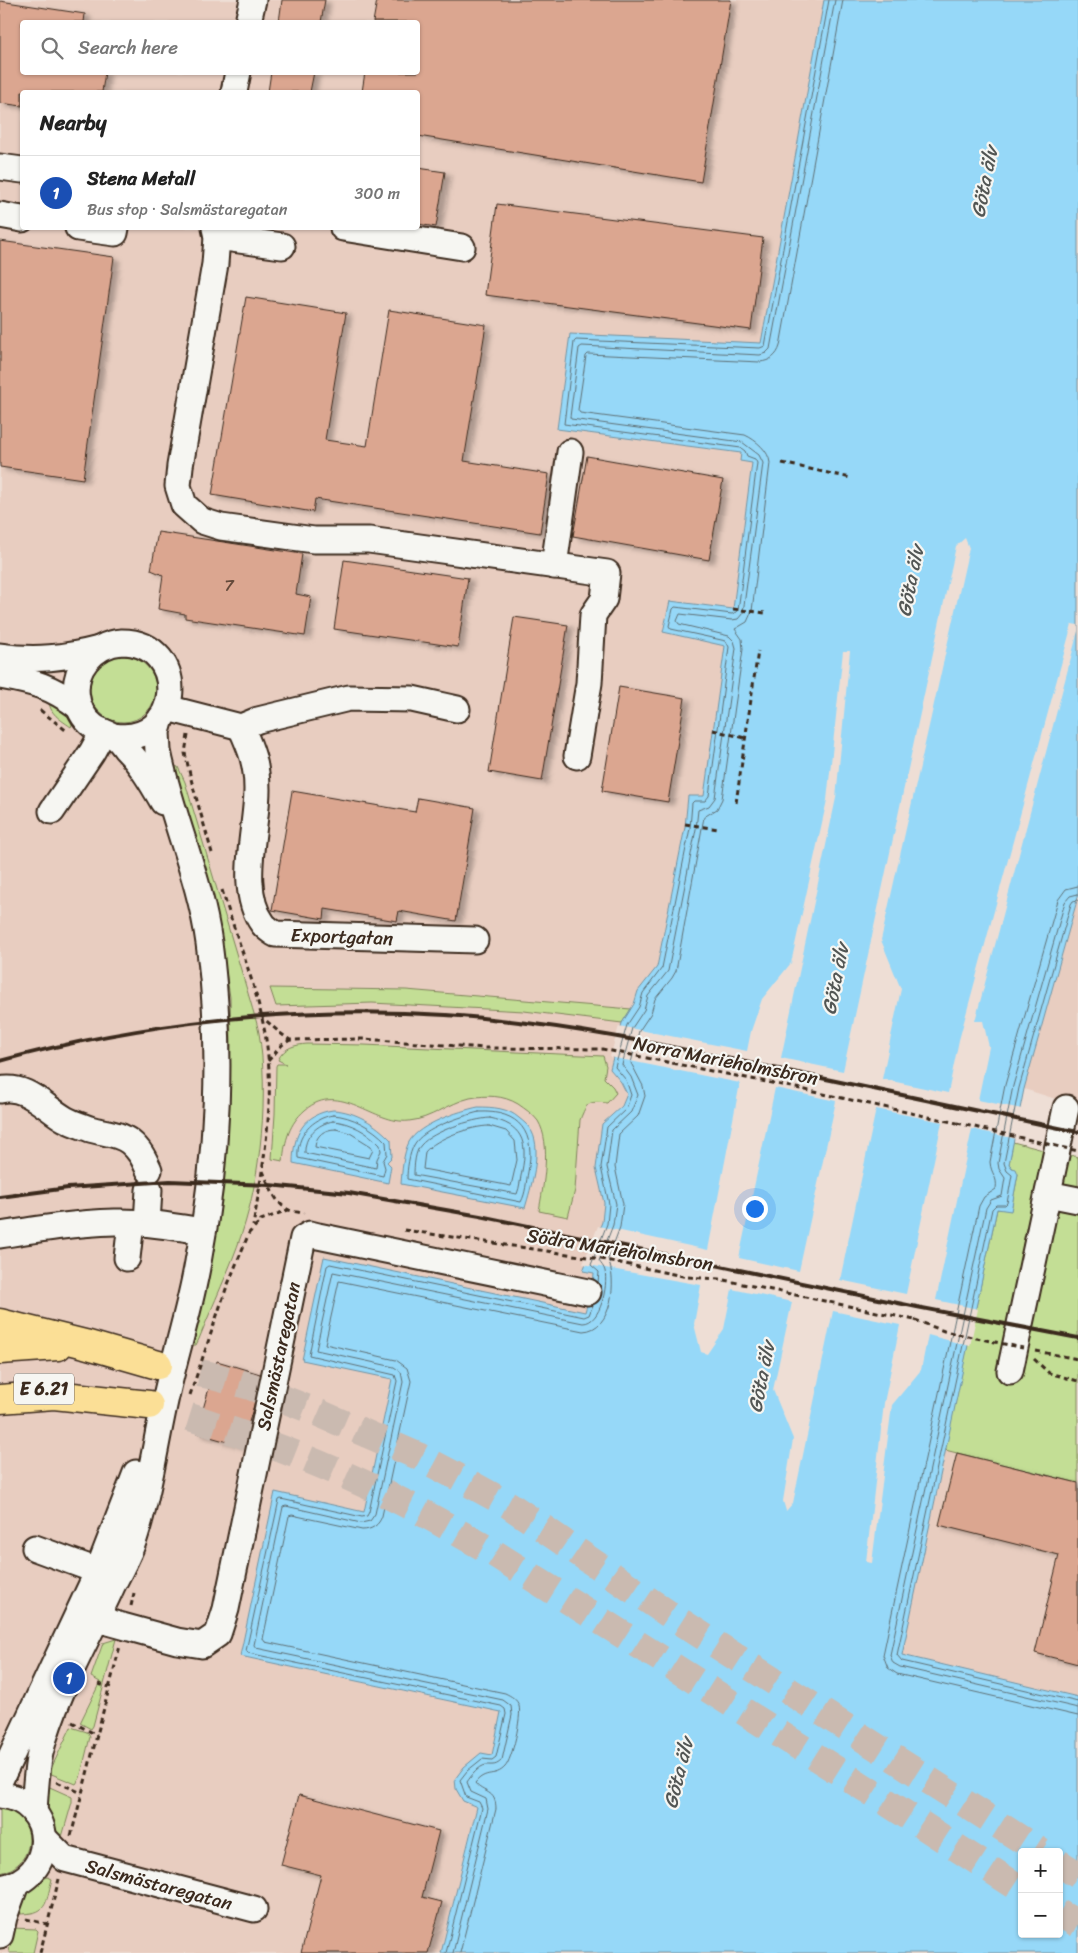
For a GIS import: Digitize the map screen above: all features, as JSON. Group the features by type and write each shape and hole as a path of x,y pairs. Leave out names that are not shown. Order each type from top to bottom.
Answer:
{"highway":[{"path":"0,1323 85,1344"},
{"name":"E 6.21","path":"0,1350 85,1344 158,1365"},
{"name":"E 6.21","path":"0,1387 54,1390 88,1398 157,1403"},
{"path":"0,1399 54,1395 88,1398"}],"street":[{"path":"248,20 253,0"},
{"path":"234,90 237,75"},
{"path":"0,167 20,170"},
{"path":"0,215 20,219"},
{"path":"93,230 116,233 116,230"},
{"path":"356,230 462,247"},
{"path":"282,246 216,232 214,273 180,466 178,486 184,505 202,521 221,527 314,540 369,540 607,573 604,599 593,615 589,683 577,756"},
{"path":"554,566 570,452"},
{"path":"0,656 32,660 51,659 99,649 113,644 128,643 142,646 155,654 164,666 170,679 171,694 157,732 158,751 204,918 209,941 215,1011 216,1099 207,1206 190,1300 126,1503 97,1619 68,1678 41,1749 35,1790 34,1813"},
{"path":"79,707 76,687 79,674 89,657 99,649"},
{"path":"0,676 46,686 59,692 79,707 88,722 108,734 141,766 177,825"},
{"path":"164,713 249,723 349,698 412,699 457,709"},
{"path":"108,734 127,737 140,734 152,728 164,713"},
{"name":"Exportgatan","path":"249,723 257,789 249,879 254,908 264,926 275,934 476,940"},
{"path":"52,811 87,760 108,734"},
{"path":"0,1090 17,1088 65,1119 90,1129 128,1140 142,1152 149,1180 139,1223 126,1258"},
{"path":"1010,1371 1066,1108"},
{"path":"1048,1194 1078,1200"},
{"path":"0,1235 61,1226 117,1222 203,1231"},
{"name":"Salsmästaregatan","path":"97,1619 177,1641 202,1645 218,1634 228,1599 303,1238 310,1234 588,1292"},
{"path":"35,1548 107,1575"},
{"path":"0,1780 107,1575"},
{"path":"0,1795 20,1801 34,1813 41,1824 44,1838 42,1855 16,1881 0,1935"},
{"path":"44,1838 65,1859"},
{"path":"16,1881 49,1863 65,1859"},
{"name":"Salsmästaregatan","path":"65,1859 254,1909"}],"path":[{"path":"782,463 851,478"},
{"path":"733,609 765,613"},
{"path":"736,803 758,651"},
{"path":"713,730 745,738"},
{"path":"186,753 192,783 213,856"},
{"path":"685,824 718,829"},
{"path":"220,884 250,973 264,1032 268,1062 269,1106 263,1171 253,1227 269,1216 288,1210 312,1214"},
{"path":"260,1015 290,1040 282,1045 268,1062"},
{"name":"Norra Marieholmsbron","path":"290,1040 364,1039 485,1048 602,1049 796,1088 1078,1151"},
{"path":"263,1171 272,1192 288,1210"},
{"name":"Södra Marieholmsbron","path":"399,1229 601,1259 687,1277 720,1279 915,1320 944,1331 1023,1348"},
{"path":"1023,1348 1078,1359"},
{"path":"1023,1348 1049,1373 1078,1381"},
{"path":"98,1684 109,1687"},
{"path":"40,1953 47,1924"}],"shaded area":[{"path":"0,0 824,0 761,344 570,335 557,429 741,453 740,461 752,463 733,609 670,601 663,631 725,646 704,797 688,796 685,827 657,967 638,991 610,1069 621,1082 627,1094 622,1105 602,1124 596,1168 604,1203 602,1222 583,1271 594,1273 592,1300 588,1301 586,1313 324,1258 392,1379 384,1420 364,1512 275,1493 240,1656 501,1712 492,1755 470,1834 441,1953 0,1953"},
{"path":"1078,897 1078,1106 1024,1089"},
{"path":"944,1450 1078,1483 1078,1697 901,1655"}],"green space":[{"path":"123,656 136,659 146,666 153,676 156,689 153,702 146,712 136,719 123,722 110,719 100,712 93,702 90,689 93,676 100,666 110,659"},
{"path":"49,695 64,705 73,722 71,727 54,714 50,706"},
{"path":"174,766 178,767 185,782 256,1021 262,1056 263,1081 261,1134 249,1210 232,1260 196,1345 193,1345 192,1342 228,1114 231,1044 230,997 214,906 179,793"},
{"path":"270,988 406,990 631,1009 622,1023 524,1011 372,1003 276,1006"},
{"path":"307,1044 603,1056 606,1066 604,1078 616,1093 607,1103 592,1103 584,1109 580,1120 575,1190 568,1217 539,1211 546,1153 542,1130 534,1116 518,1104 501,1097 483,1096 462,1100 425,1117 409,1121 383,1117 344,1101 318,1102 305,1110 295,1121 287,1139 283,1161 272,1159 276,1066 277,1064 286,1064 278,1060 287,1049"},
{"path":"1013,1142 1062,1155 1062,1153 1078,1157 1078,1483 945,1450 997,1209 1011,1210 1018,1174 1009,1164"},
{"path":"116,1639 91,1729 80,1723 100,1682 91,1677 103,1643"},
{"path":"71,1727 87,1732 90,1737 80,1778 76,1784 49,1773"},
{"path":"43,1784 72,1797 62,1837 52,1829 46,1814"},
{"path":"0,1808 13,1812 22,1820 27,1829 29,1840 22,1860 13,1868 0,1873"},
{"path":"48,1877 52,1879 44,1907 35,1912 17,1914 20,1902 27,1891 37,1882"},
{"path":"12,1928 36,1929 38,1931 33,1953 9,1953"}],"water":[{"name":"Göta älv","path":"824,0 1078,0 1078,897 1024,1089 1009,1164 1012,1168 1016,1169 1018,1174 1011,1211 997,1209 902,1655 1078,1697 1078,1953 441,1953 477,1807 463,1801 456,1789 455,1779 464,1767 481,1753 492,1755 501,1712 240,1656 275,1492 364,1512 392,1379 302,1360 324,1257 585,1312 588,1301 592,1299 594,1273 583,1271 602,1222 604,1203 596,1168 602,1124 622,1106 627,1094 621,1082 610,1069 622,1023 634,1004 638,991 657,967 685,827 688,796 704,796 725,646 663,632 670,601 733,609 752,463 740,461 741,453 557,429 570,334 761,343"},
{"path":"478,1107 495,1108 510,1112 525,1123 532,1132 535,1140 536,1159 525,1208 401,1184 405,1152 414,1135 440,1119"},
{"path":"333,1110 365,1119 391,1140 392,1157 387,1162 391,1166 388,1183 293,1163 295,1143 302,1127 315,1116"}],"pier":[{"path":"965,538 969,548 881,940 901,989 882,1079 948,1093 959,1040 1072,624 1078,625 1078,631 975,1021 983,1021 989,1047 978,1100 1022,1109 1016,1139 972,1129 936,1300 978,1309 970,1346 928,1335 921,1370 892,1405 872,1563 866,1562 884,1403 900,1325 833,1311 793,1503 786,1511 783,1501 793,1439 773,1390 792,1302 732,1289 724,1329 707,1354 701,1352 694,1324 701,1285 583,1264 598,1226 708,1250 740,1083 610,1057 619,1026 747,1051 751,1031 762,999 791,963 827,800 843,651 850,651 836,798 781,1058 843,1071 956,546","holes":["775,1088 836,1101 799,1271 739,1258","876,1109 942,1122 906,1294 840,1280"]}],"building":[{"path":"282,0 325,0 321,20 279,20"},
{"path":"377,0 731,0 701,182 420,136 420,90 362,90 365,75 420,75 420,20 373,20"},
{"path":"0,1 85,14 84,20 20,20 20,75 105,75 102,90 20,90 20,106 0,103"},
{"path":"271,75 313,75 310,90 268,90"},
{"path":"420,168 445,172 436,227 420,224"},
{"path":"497,204 763,238 751,330 485,295"},
{"path":"0,241 114,257 83,479 0,467"},
{"path":"246,297 346,313 325,440 367,446 389,310 486,325 464,461 549,474 540,533 315,499 313,512 212,495"},
{"path":"587,456 723,480 709,560 573,536"},
{"path":"158,532 302,554 296,594 311,597 305,636 185,618 185,614 158,609 163,575 151,570"},
{"path":"344,560 468,578 458,647 334,629"},
{"path":"514,617 568,625 542,781 489,772"},
{"path":"619,687 685,698 668,802 602,791"},
{"path":"292,791 415,812 418,798 475,808 456,921 399,911 397,921 325,909 324,919 272,910"},
{"path":"217,1361 260,1374 254,1405 242,1446 196,1433"},
{"path":"957,1453 1078,1483 1078,1664 1035,1653 1059,1555 939,1525"},
{"path":"299,1795 439,1831 422,1897 442,1902 428,1953 301,1953 321,1875 281,1865"}],"tunnel":[{"path":"158,1365 209,1375 250,1386 314,1411 418,1456 509,1505 670,1615 1035,1848"},
{"path":"149,1405 214,1425 309,1460 372,1487 435,1520 489,1550 1018,1887"},
{"path":"1063,1866 1078,1875"},
{"path":"1063,1915 1078,1924"}],"railway":[{"path":"0,1061 54,1047 109,1036 221,1020 335,1012 446,1015 532,1024 618,1037 1078,1132"},
{"path":"0,1197 68,1188 170,1181 269,1185 349,1193 480,1216 917,1307 1078,1338"}],"place":[{"name":"Stena Metall","path":"69,1678"}]}
